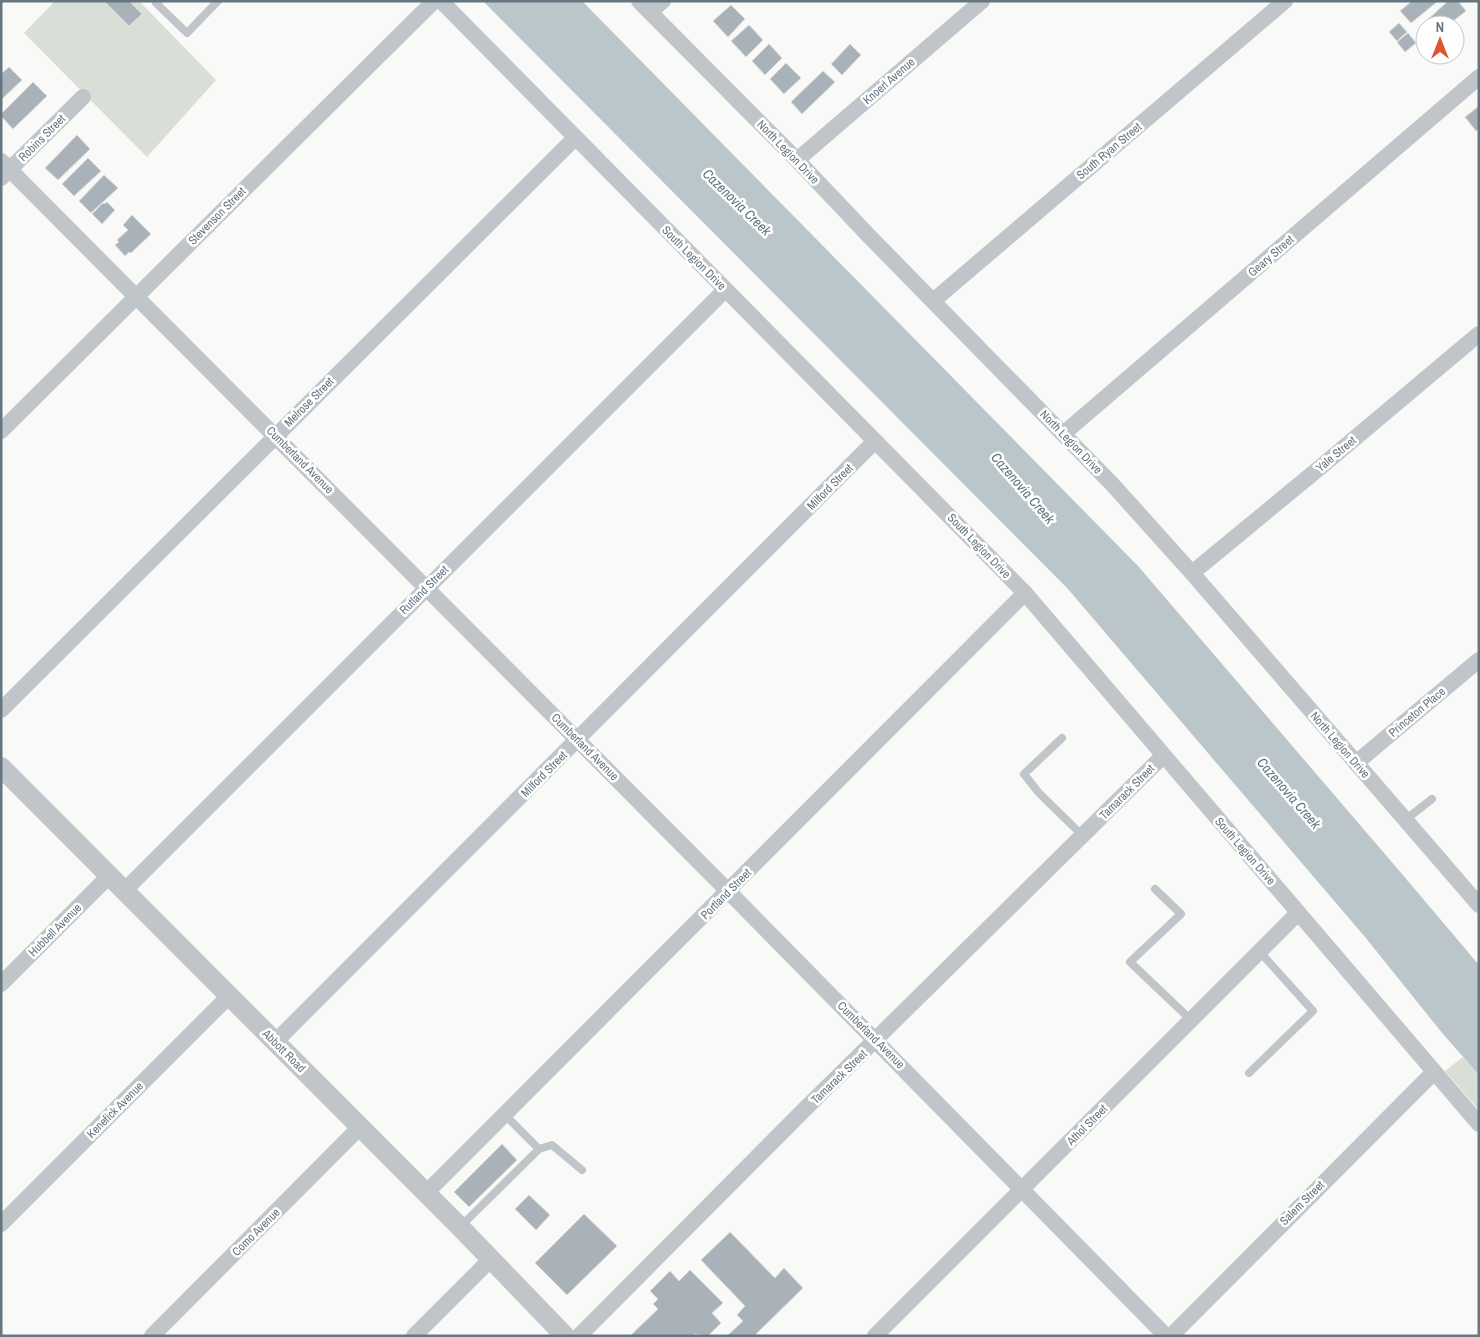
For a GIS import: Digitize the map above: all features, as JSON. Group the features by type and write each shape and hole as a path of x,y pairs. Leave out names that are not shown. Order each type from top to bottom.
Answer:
{"street":[{"name":"Stevenson Street","path":"1,431 434,1"},
{"name":"South Legion Drive","path":"441,1 1025,593 1479,1124"},
{"path":"644,7 663,1"},
{"name":"Knoerl Avenue","path":"797,160 982,1"},
{"name":"South Ryan Street","path":"933,301 1285,1"},
{"name":"North Legion Drive","path":"644,7 797,160 1112,484 1192,572 1478,903"},
{"name":"Geary Street","path":"1063,434 1479,78"},
{"name":"Robins Street","path":"4,170 83,97"},
{"name":"Melrose Street","path":"1,710 575,138"},
{"name":"Cumberland Avenue","path":"4,170 136,296 427,588 876,1040 1166,1336"},
{"name":"Rutland Street","path":"124,891 725,290"},
{"name":"Yale Street","path":"1192,572 1479,334"},
{"name":"Milford Street","path":"275,1042 875,441"},
{"name":"Portland Street","path":"425,1194 1025,593"},
{"name":"Princeton Place","path":"1356,763 1479,660"},
{"name":"Tamarack Street","path":"579,1336 1164,756"},
{"name":"Abbott Road","path":"1,767 460,1227 565,1336"},
{"name":"Hubbell Avenue","path":"1,984 109,876"},
{"name":"Athol Street","path":"875,1336 1298,913"},
{"name":"Kenefick Avenue","path":"1,1224 229,996"},
{"name":"Salem Street","path":"1171,1336 1434,1072"},
{"name":"Como Avenue","path":"152,1336 360,1127"},
{"path":"414,1336 490,1260"}],"lane":[{"path":"159,1 156,4 187,33 218,1"},
{"path":"1062,738 1024,774 1039,793 1083,836"},
{"path":"1405,820 1432,799"},
{"path":"1156,889 1181,914 1130,962 1191,1020"},
{"path":"1249,1073 1312,1011 1260,952"},
{"path":"505,1114 539,1149"},
{"path":"460,1227 539,1149 552,1145 582,1170"}],"shaded area":[{"path":"55,1 139,1 216,80 147,157 24,33"},
{"path":"1463,1057 1479,1075 1479,1110 1445,1071"}],"water":[{"name":"Cazenovia Creek","path":"483,1 582,1 1138,566 1479,965 1479,1075 1443,1034 1365,937 1068,589"}],"building":[{"path":"104,1 129,1 142,14 129,26"},
{"path":"1412,1 1438,1 1421,15 1415,15 1415,20 1411,23 1400,11"},
{"path":"1448,1 1458,1 1466,11 1461,15 1433,15"},
{"path":"731,5 745,19 728,37 713,21"},
{"path":"1399,23 1407,32 1397,41 1389,32"},
{"path":"749,25 763,40 746,57 731,41"},
{"path":"1408,33 1415,44 1405,52 1397,42"},
{"path":"769,44 782,58 765,75 752,61"},
{"path":"850,44 861,55 842,75 831,64"},
{"path":"786,63 801,78 784,94 770,79"},
{"path":"9,67 22,80 1,100 1,74"},
{"path":"823,71 835,82 802,114 791,102"},
{"path":"33,82 47,96 13,129 1,114"},
{"path":"1479,106 1479,129 1476,131 1465,117"},
{"path":"77,135 90,149 58,180 45,168"},
{"path":"88,158 101,171 74,196 62,184"},
{"path":"104,175 118,188 91,213 79,201"},
{"path":"107,202 115,210 102,224 92,214 103,203"},
{"path":"132,215 151,234 131,253 129,252 125,256 115,245 119,242 117,240 128,230 123,225"},
{"path":"502,1144 517,1160 469,1207 454,1192"},
{"path":"529,1195 550,1215 536,1230 515,1209"},
{"path":"584,1214 617,1246 567,1295 535,1263"},
{"path":"730,1232 775,1278 784,1268 803,1288 756,1334 758,1336 727,1336 743,1321 737,1315 745,1306 701,1260"},
{"path":"690,1270 723,1303 712,1313 721,1323 708,1336 694,1334 693,1336 630,1336 658,1309 653,1304 658,1299 650,1291 670,1271 679,1281"}]}
